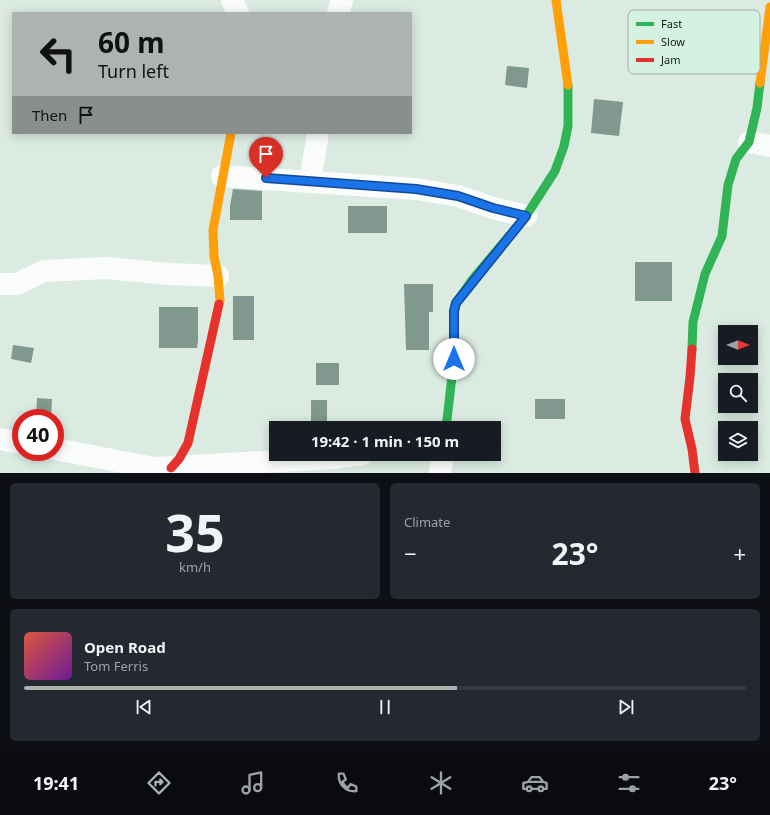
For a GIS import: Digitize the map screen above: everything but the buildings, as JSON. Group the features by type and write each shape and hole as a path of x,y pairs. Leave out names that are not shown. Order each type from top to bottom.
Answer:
{"street":[{"path":"232,0 238,12"},
{"path":"338,12 342,0"},
{"path":"447,421 454,359 454,311 456,303 526,216 558,166 563,152 570,103 556,0"},
{"path":"695,473 692,449 685,419 690,377 693,322 705,274 722,236 728,185 736,159 749,142 757,108 770,7"},
{"path":"159,470 179,459 188,443 220,300 218,276 214,256 213,230 230,134"},
{"path":"310,181 318,134"},
{"path":"749,142 770,146"},
{"path":"222,176 416,189 458,196 493,208 526,216"},
{"path":"0,284 17,284 44,271 106,268 169,274 218,276"},
{"path":"0,439 12,441"},
{"path":"64,451 159,470 261,468 311,461"},
{"path":"440,473 442,461"}],"traffic: fast":[{"path":"692,349 693,322 705,274 722,236 728,185 736,159 749,142 757,108 760,83"},
{"path":"447,421 454,359 454,311 456,303 472,280 526,216 555,171 564,146 568,126 568,85"}],"traffic: slow":[{"path":"556,0 568,85"},
{"path":"760,83 770,7"},
{"path":"219,304 220,300 218,276 214,256 213,230 231,134"}],"traffic: jam":[{"path":"171,468 179,459 188,443 219,304"},
{"path":"692,349 685,419 692,449 695,473"}],"route":[{"path":"266,178 416,189 458,196 493,208 526,216 460,296 456,303 454,311 454,359"}]}
